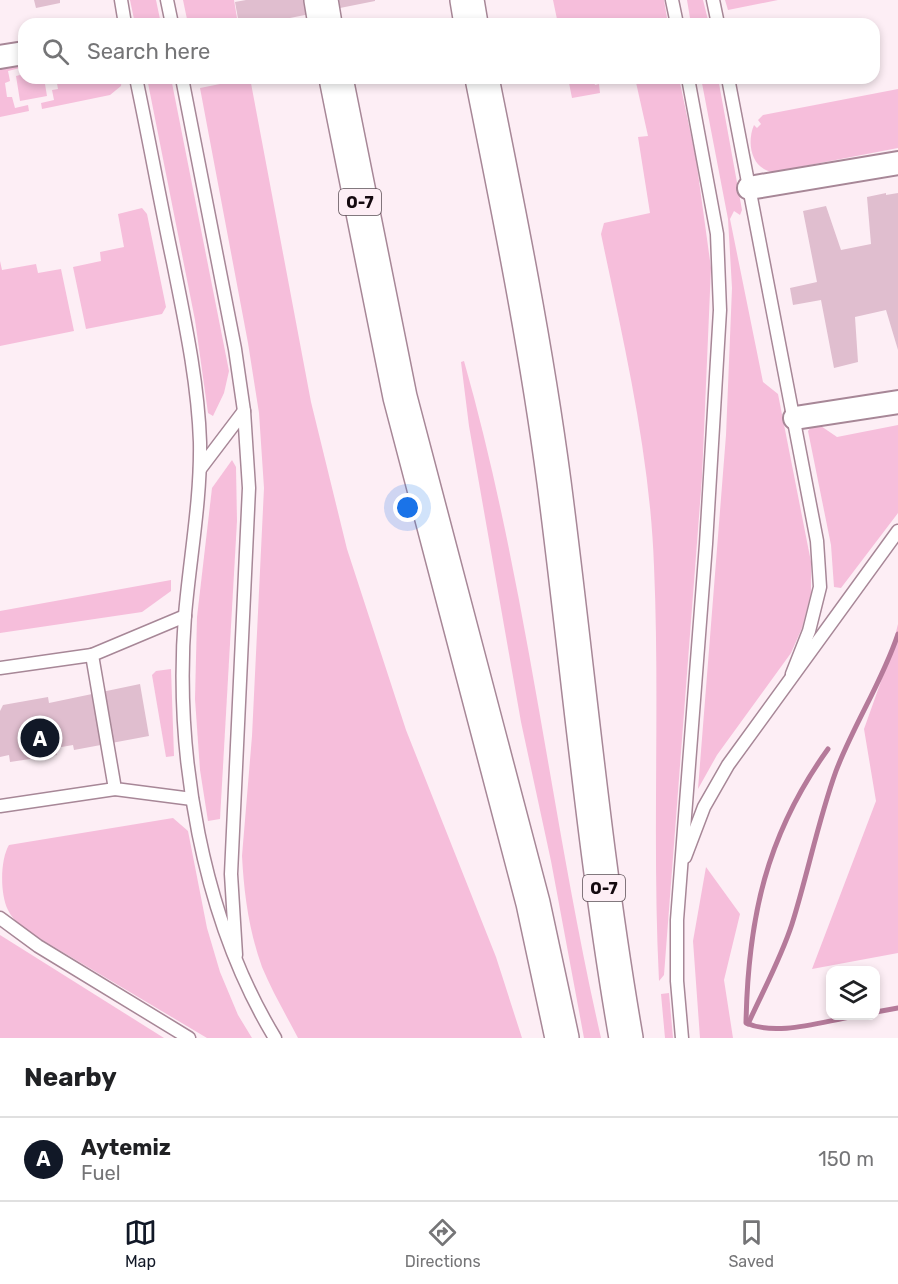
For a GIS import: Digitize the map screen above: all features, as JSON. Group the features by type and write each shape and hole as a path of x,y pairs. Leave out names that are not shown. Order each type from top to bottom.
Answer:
{"highway":[{"path":"321,0 325,18"},
{"path":"466,0 470,18"},
{"name":"O-7","path":"337,84 399,397 532,903 562,1038"},
{"name":"O-7","path":"483,84 534,351 554,480 604,891 626,1038"}],"street":[{"path":"0,57 18,54"},
{"path":"749,188 898,163"},
{"path":"795,418 898,402"}],"lane":[{"path":"121,0 124,18"},
{"path":"167,0 171,18"},
{"path":"672,0 676,18"},
{"path":"713,0 717,18"},
{"path":"137,84 191,352 200,440 200,469 185,616 184,716 192,799 228,943 237,957 248,987 275,1038"},
{"path":"183,84 244,411 249,488 248,552 231,874 237,957"},
{"path":"682,1038 677,981 677,920 706,544 720,310 717,234 689,84"},
{"path":"729,84 817,541 820,587 809,631 792,674"},
{"path":"200,469 244,411"},
{"path":"682,864 704,807 728,765 898,531"},
{"path":"0,668 92,656 185,616"},
{"path":"92,656 114,789"},
{"path":"0,806 114,789 192,799"},
{"path":"0,918 38,946 189,1038"}],"shaded area":[{"path":"130,0 156,0 160,18 134,18"},
{"path":"183,0 234,0 237,18 187,18"},
{"path":"553,0 664,0 667,18 557,18"},
{"path":"687,0 703,0 708,18 690,18"},
{"path":"725,0 778,0 728,10"},
{"path":"18,63 18,68 8,71 10,81 5,83 7,97 12,97 15,108 28,105 29,111 0,117 0,67"},
{"path":"16,76 18,76 18,84 45,84 47,96 20,101"},
{"path":"57,84 121,84 110,95 42,109 41,103 54,100 52,90 58,89"},
{"path":"148,84 172,84 229,371 224,393 213,416 208,413 195,320"},
{"path":"220,84 251,84 311,402 347,549 406,730 496,957 522,1038 298,1038 270,985 257,953 248,912 242,856 252,736 264,488 259,413 248,343 200,88"},
{"path":"569,84 599,84 600,93 572,98"},
{"path":"636,84 680,84 696,159 711,268 702,477 664,975 659,981 656,877 656,618 652,524 635,399 601,234 604,223 650,213 638,137 648,136"},
{"path":"702,84 719,84 742,210 740,215 734,211 730,219 763,382 778,394 811,562 811,593 802,628 791,653 717,755 698,789 726,435 732,288 728,219"},
{"path":"898,89 898,148 773,172 760,166 753,155 752,132 754,125 757,128 761,124 758,120 763,115"},
{"path":"142,208 147,214 166,307 162,314 86,329 73,267 101,261 100,252 124,247 118,214"},
{"path":"0,261 2,270 36,264 38,273 61,269 74,331 0,346"},
{"path":"464,361 486,445 522,613 567,869 601,1038 584,1038 551,861 521,722 469,426 461,362"},
{"path":"815,422 837,437 898,425 898,513 841,588 834,587 831,545 808,431"},
{"path":"232,460 236,467 237,521 220,819 208,821 200,770 195,699 197,617 212,488"},
{"path":"171,580 171,591 142,612 0,633 0,611"},
{"path":"898,624 898,953 812,969 876,801 864,729 890,656"},
{"path":"171,669 174,756 166,757 152,675 156,671"},
{"path":"173,818 188,831 207,928 220,972 238,1015 252,1038 207,1038 39,938 14,919 5,903 2,886 3,868 9,845"},
{"path":"706,867 740,914 724,980 733,1038 700,1038 693,941"},
{"path":"0,935 8,940 164,1038 0,1038"},
{"path":"669,993 673,1038 665,1038 661,994"}],"building":[{"path":"34,0 60,0 60,3 36,8"},
{"path":"246,0 375,0 290,18 238,18 235,2"},
{"path":"886,193 886,195 898,193 898,350 886,310 855,317 858,362 834,368 821,300 793,305 790,288 817,282 803,211 826,206 841,250 871,244 867,197"},
{"path":"140,684 149,736 74,750 73,745 56,748 57,755 10,762 9,755 0,757 0,711 3,705 48,697 49,703"}],"waterway":[{"path":"748,1024 788,937 836,771 898,634"},
{"path":"828,749 789,813 764,879 751,948 746,1023 772,1029 836,1020"},
{"path":"880,1011 898,1008"}],"place":[{"name":"Aytemiz","path":"40,738"}]}
